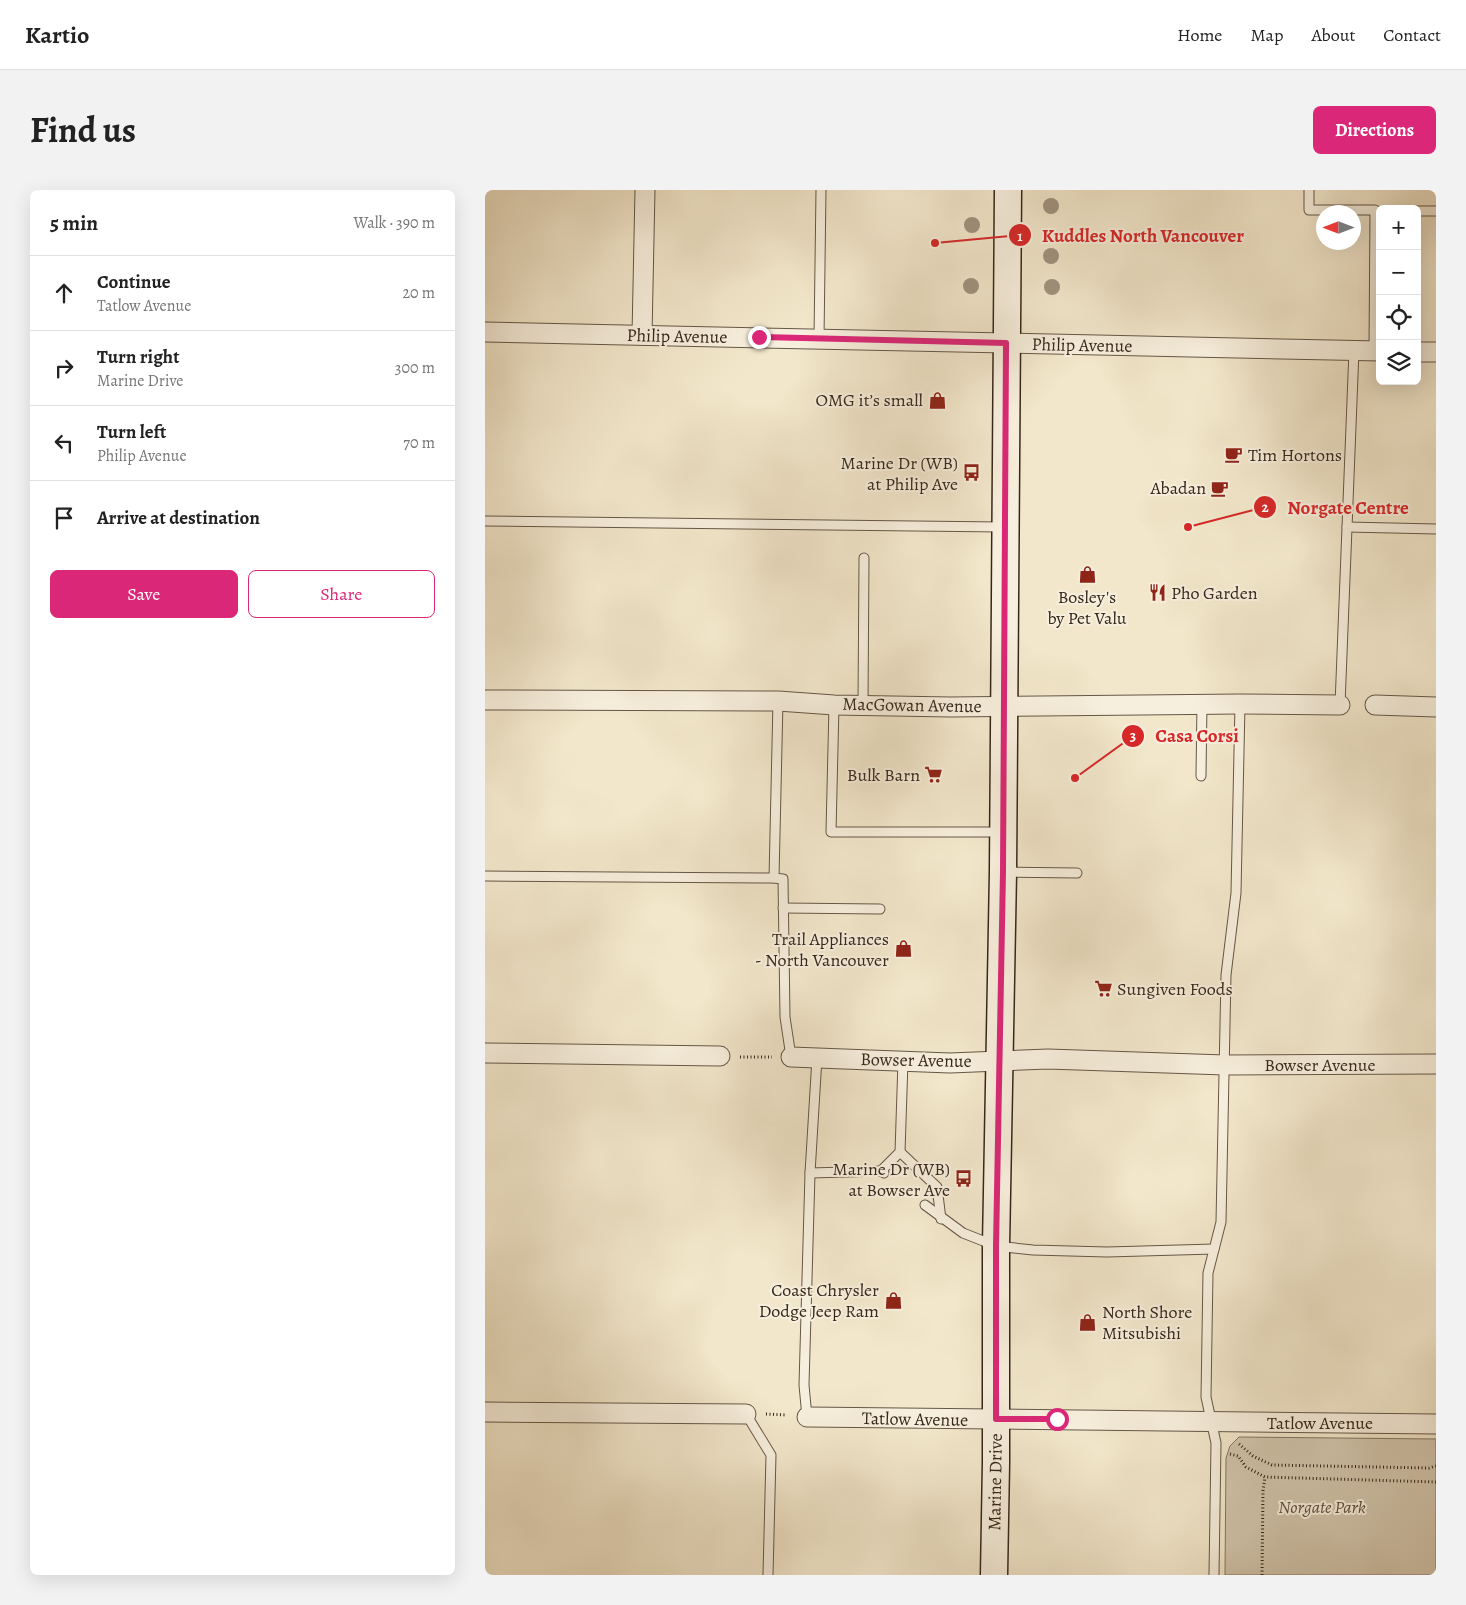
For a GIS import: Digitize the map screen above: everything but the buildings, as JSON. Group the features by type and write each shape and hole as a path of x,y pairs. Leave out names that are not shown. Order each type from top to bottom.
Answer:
{"main road":[{"name":"Marine Drive","path":"994,1575 996,1246 1003,872 1007,190"}],"street":[{"path":"642,335 645,190"},
{"name":"Philip Avenue","path":"485,332 1376,351"},
{"path":"1421,352 1436,352"},
{"name":"MacGowan Avenue","path":"485,700 778,701 834,705 1004,706 1340,705"},
{"path":"1375,705 1436,707"},
{"path":"485,1053 720,1056"},
{"name":"Bowser Avenue","path":"791,1057 950,1063 1048,1059 1225,1065 1436,1064"},
{"path":"485,1412 746,1414"},
{"name":"Tatlow Avenue","path":"807,1417 1436,1424"}],"lane":[{"path":"819,339 821,190"},
{"path":"1309,190 1309,210 1376,210"},
{"path":"1421,211 1436,211"},
{"path":"1377,250 1377,340"},
{"path":"1340,705 1354,350"},
{"path":"485,521 1005,527"},
{"path":"1347,527 1436,529"},
{"path":"863,558 863,705"},
{"path":"774,878 778,701"},
{"path":"1201,776 1202,704"},
{"path":"1214,1575 1216,1443 1206,1397 1208,1273 1221,1222 1226,975 1236,894 1240,704"},
{"path":"834,705 831,832 1003,832"},
{"path":"1003,872 1077,873"},
{"path":"485,876 783,879 785,1017 791,1057"},
{"path":"783,908 880,909"},
{"path":"807,1417 804,1385 810,1173 817,1058"},
{"path":"810,1173 884,1172 900,1152 903,1061"},
{"path":"900,1152 937,1187 941,1218"},
{"path":"925,1205 963,1233 996,1246 1033,1250 1213,1250"},
{"path":"746,1414 771,1454 768,1575"}],"path":[{"path":"720,1056 791,1057"},
{"path":"746,1414 807,1417"},
{"path":"1211,1422 1253,1456 1272,1465 1429,1468 1436,1466"},
{"path":"1216,1453 1228,1453 1238,1456 1246,1467 1265,1477 1436,1482"},
{"path":"1262,1575 1263,1491 1265,1477"}],"green space":[{"name":"Norgate Park","path":"1239,1437 1436,1439 1436,1575 1225,1575 1226,1458 1230,1446"}],"place":[{"name":"Kuddles North Vancouver","path":"935,243"},
{"name":"OMG it’s small","path":"937,400"},
{"name":"Tim Hortons","path":"1234,455"},
{"name":"Marine Dr (WB) at Philip Ave","path":"972,473"},
{"name":"Abadan","path":"1220,488"},
{"name":"Norgate Centre","path":"1188,527"},
{"name":"Bosley's by Pet Valu","path":"1087,574"},
{"name":"Pho Garden","path":"1157,593"},
{"name":"Bulk Barn","path":"934,775"},
{"name":"Casa Corsi","path":"1075,778"},
{"name":"Trail Appliances - North Vancouver","path":"903,949"},
{"name":"Sungiven Foods","path":"1103,989"},
{"name":"Marine Dr (WB) at Bowser Ave","path":"964,1179"},
{"name":"Coast Chrysler Dodge Jeep Ram","path":"893,1300"},
{"name":"North Shore Mitsubishi","path":"1088,1322"}],"route":[{"path":"759,337 1006,343 1003,872 996,1246 996,1419 1057,1419"}]}
